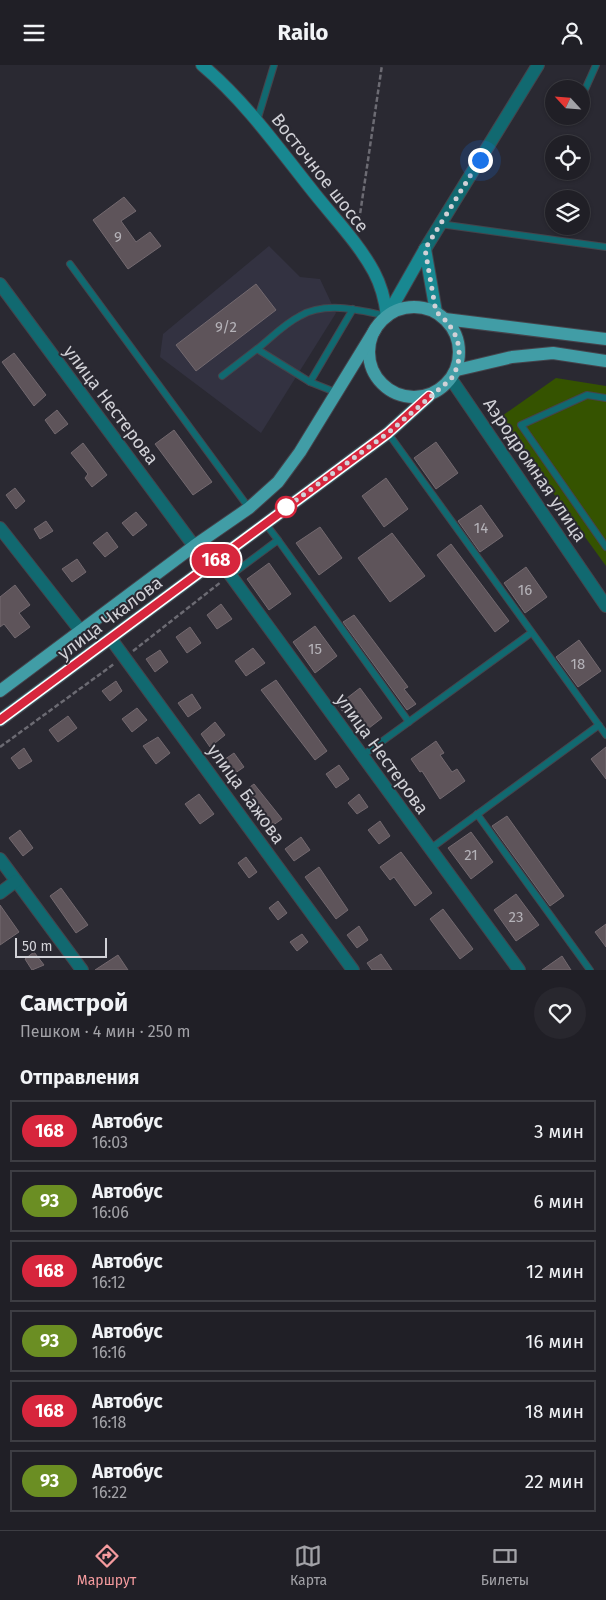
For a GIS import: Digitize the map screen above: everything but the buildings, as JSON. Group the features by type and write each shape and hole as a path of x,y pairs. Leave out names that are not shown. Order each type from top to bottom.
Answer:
{"main road":[{"path":"606,339 440,316 420,307 403,309 387,316 376,328 369,344 371,368 384,387 405,397 429,396 454,375 512,357 553,353 606,361"},
{"path":"440,316 458,340 460,355 454,375"},
{"name":"улица Чкалова","path":"0,691 194,546 249,508 278,482 294,460 376,328"},
{"name":"улица Чкалова","path":"0,720 388,433 429,396"}],"street":[{"name":"Восточное шоссе","path":"202,65 227,88 257,121 349,237 377,279 385,296 387,316"},
{"path":"387,316 440,224 538,65"},
{"path":"425,249 440,316"},
{"name":"улица Нестерова","path":"0,284 194,546"},
{"name":"Аэродромная улица","path":"454,375 606,605"},
{"path":"0,528 80,631"},
{"name":"улица Нестерова","path":"218,558 519,970"},
{"name":"улица Бажова","path":"111,639 353,970"},
{"path":"0,859 82,970"},
{"path":"0,893 16,881"}],"lane":[{"path":"257,121 274,65"},
{"path":"590,80 596,65"},
{"path":"440,224 606,247"},
{"path":"70,264 249,508"},
{"path":"222,376 300,316 310,311 353,309 387,316"},
{"path":"310,382 353,309"},
{"path":"257,349 310,382 335,392"},
{"path":"606,399 587,395 521,425 606,547"},
{"path":"388,433 606,735"},
{"path":"265,523 409,722"},
{"path":"231,575 278,539"},
{"path":"362,756 531,633"},
{"path":"430,849 598,725"},
{"path":"477,814 590,970"}],"path":[{"path":"349,237 359,227 382,65"}],"shaded area":[{"path":"269,246 300,277 320,279 336,313 261,433 160,357 163,334"}],"green space":[{"path":"556,378 606,386 606,566 499,418"}],"bus line":[{"name":"168","path":"0,720 331,473 388,433 429,396"}],"route":[{"path":"286,507 284,509 388,433 451,379 457,370 460,355 458,340 445,319 436,312 425,249 480,160"}]}
